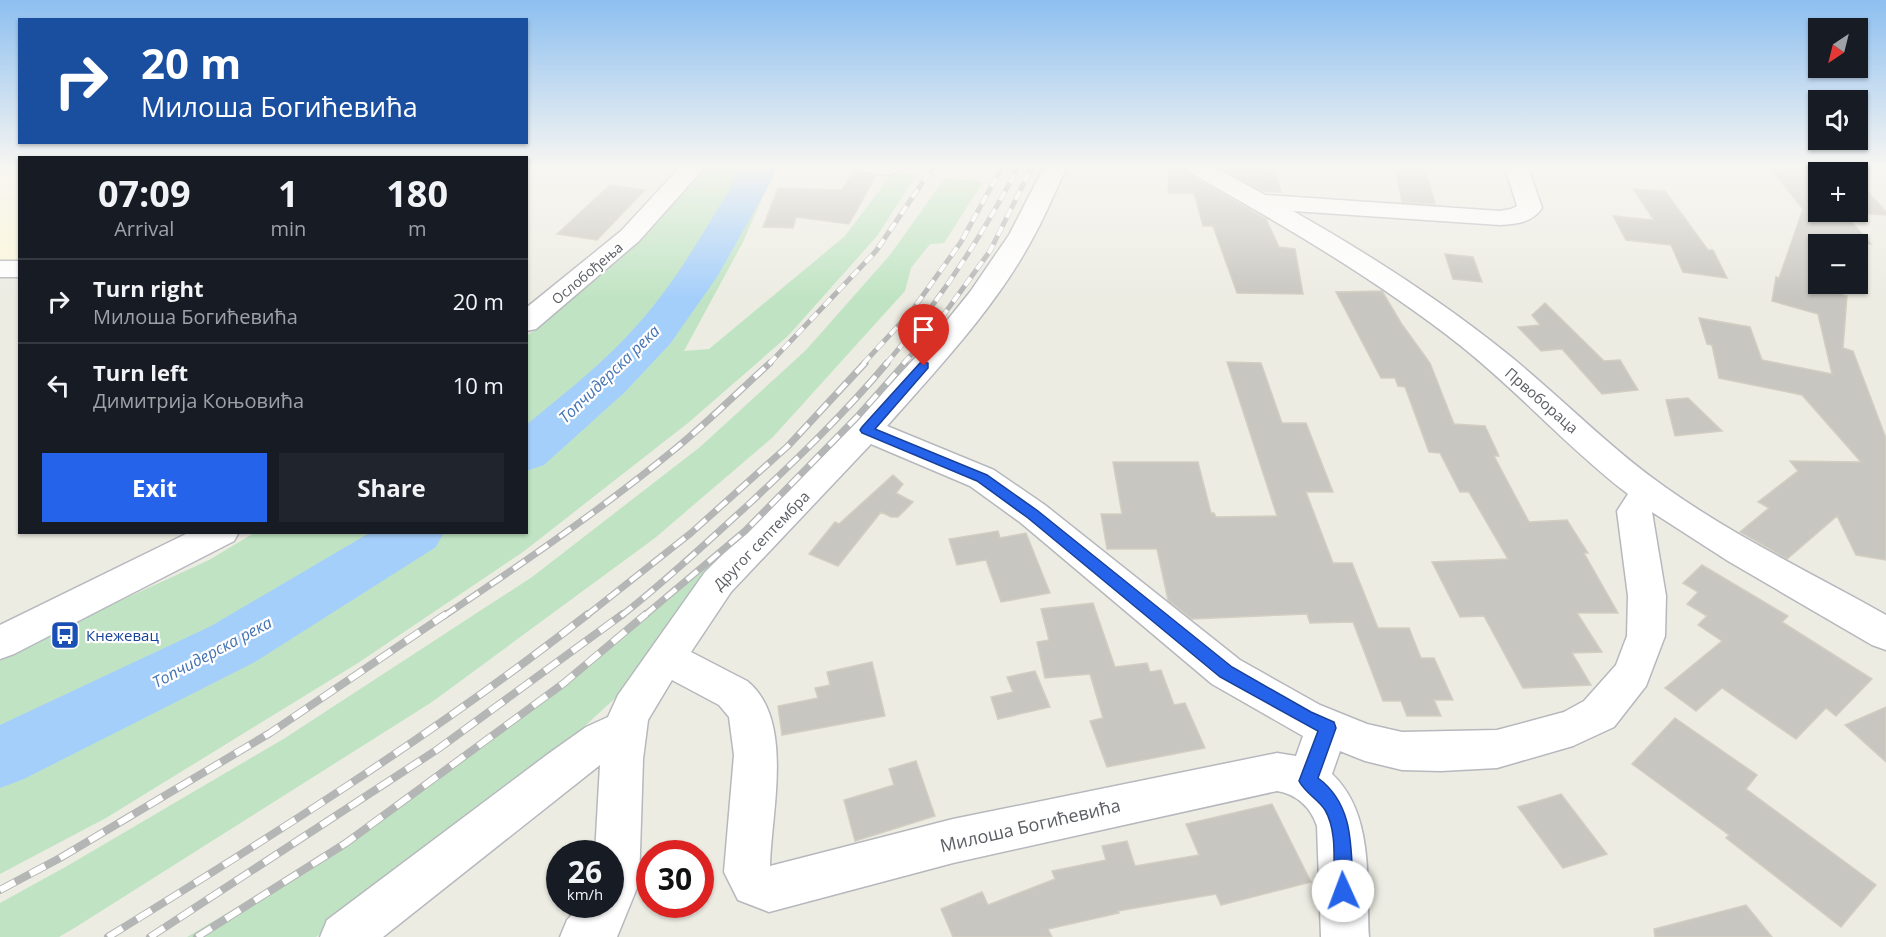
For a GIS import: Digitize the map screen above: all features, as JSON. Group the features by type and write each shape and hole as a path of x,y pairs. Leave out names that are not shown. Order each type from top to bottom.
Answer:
{"street":[{"name":"Ослобођења","path":"528,321 630,236 653,211"},
{"name":"Другог септембра","path":"618,840 622,759 627,720 632,707 718,582 866,430 938,350 980,298 1022,235 1034,211"},
{"name":"Првобораца","path":"1276,211 1347,252 1450,323 1517,377 1654,497 1886,634"},
{"path":"1400,211 1491,217 1518,216 1526,211"},
{"path":"0,269 18,268"},
{"path":"866,430 982,478 1033,514 1226,672 1305,718 1365,742 1402,751 1441,752 1497,749 1573,728 1599,714 1632,674 1646,636 1647,596 1634,511 1641,501 1654,497"},
{"path":"0,643 218,534"},
{"name":"Милоша Богићевића","path":"667,659 737,696 748,708 756,755 747,872 754,884 770,889 784,887 953,841 1277,771 1308,781 1320,790 1331,803 1338,820 1341,834 1345,937"},
{"path":"344,937 563,768 607,737 626,728"},
{"path":"1308,781 1328,728"}],"shaded area":[{"path":"0,211 18,211 18,264 0,264"}],"green space":[{"path":"667,211 757,211 743,242 684,351 709,349 845,236 864,211 893,211 877,236 788,336 688,423 523,552 358,663 106,818 0,874 0,778 125,718 231,660 435,534 528,534 528,463 615,393 708,277 745,212 729,216 680,301 564,421 528,448 528,335 645,235"},
{"path":"922,211 965,211 944,243 930,244 911,268 905,291 773,437 655,538 432,702 76,927 59,937 0,937 0,903 285,738 532,577 700,447 806,350 890,255"},
{"path":"745,531 623,691 537,770 316,937 187,937 359,834 564,683"},
{"path":"252,534 414,534 135,693 0,754 0,656 209,560"}],"building":[{"path":"582,211 625,211 597,240 557,234"},
{"path":"769,211 856,211 849,224 796,217 793,228 763,227"},
{"path":"1199,211 1252,211 1266,219 1279,247 1295,249 1303,294 1237,293 1213,226 1203,226"},
{"path":"1648,211 1679,211 1708,250 1713,250 1727,278 1683,272 1671,245 1626,240 1613,216 1654,220"},
{"path":"1802,211 1808,211 1808,222 1852,222 1862,234 1808,234 1808,294 1847,296 1843,348 1853,351 1886,438 1886,560 1856,555 1837,516 1787,559 1740,532 1769,508 1758,502 1798,471 1790,461 1861,462 1802,395 1719,378 1712,345 1707,344 1699,318 1750,327 1762,360 1832,374 1818,314 1772,301 1776,277 1779,278"},
{"path":"1868,211 1886,212 1886,215 1868,214"},
{"path":"1445,254 1473,257 1482,282 1453,279"},
{"path":"1382,291 1401,323 1430,363 1454,424 1485,426 1499,456 1494,456 1529,522 1567,520 1588,553 1584,553 1618,613 1577,613 1602,652 1572,653 1591,685 1523,688 1484,616 1460,617 1432,562 1508,559 1469,492 1460,492 1440,453 1429,452 1405,387 1398,386 1395,378 1381,378 1336,292"},
{"path":"1545,303 1604,361 1620,360 1638,390 1602,394 1562,349 1541,351 1518,327 1540,325 1532,315"},
{"path":"1227,362 1261,363 1282,423 1306,423 1333,492 1306,492 1333,563 1352,563 1378,628 1409,628 1421,658 1434,658 1453,700 1434,700 1441,716 1407,716 1401,701 1383,701 1353,622 1310,623 1307,614 1192,619 1168,600 1157,549 1107,549 1101,514 1122,514 1113,462 1198,462 1211,513 1214,513 1216,517 1277,516"},
{"path":"1688,398 1722,431 1675,436 1666,400"},
{"path":"893,475 903,484 896,493 913,502 898,517 891,517 881,512 838,566 809,554 835,522 839,524"},
{"path":"998,531 1000,538 1026,533 1050,593 1001,602 986,560 957,565 949,539"},
{"path":"1702,565 1788,616 1782,622 1872,679 1836,716 1826,708 1796,739 1722,688 1696,711 1665,688 1722,641 1698,625 1707,616 1687,604 1698,592 1683,583"},
{"path":"1093,603 1115,667 1147,663 1150,672 1161,670 1174,705 1185,703 1205,748 1107,767 1090,721 1103,718 1090,674 1045,678 1037,642 1049,640 1041,609"},
{"path":"872,662 885,716 782,735 778,706 818,698 815,688 830,685 827,672"},
{"path":"1035,671 1050,707 998,719 991,697 1013,692 1007,677"},
{"path":"1886,707 1886,762 1845,725"},
{"path":"1675,718 1757,775 1746,789 1876,885 1841,927 1726,838 1729,835 1632,764"},
{"path":"916,761 935,816 855,841 844,800 894,785 889,769"},
{"path":"1561,794 1607,854 1563,868 1518,807"},
{"path":"1272,804 1311,882 1221,905 1216,894 1118,911 1119,913 1048,929 1052,937 953,937 941,909 982,892 988,905 1055,879 1052,871 1106,860 1102,846 1127,841 1135,866 1199,855 1186,824"},
{"path":"1746,905 1772,937 1655,937 1654,929"}],"waterway":[{"name":"Топчидерска река","path":"528,451 608,381 654,334 683,297 709,258 736,211"},
{"name":"Топчидерска река","path":"0,758 233,644 413,534"}],"railway":[{"path":"770,363 876,251 903,211"},
{"path":"863,364 911,312 961,242 978,211"},
{"path":"886,364 958,270 994,211"},
{"path":"903,364 929,335 990,251 1010,211"},
{"path":"444,616 619,493 675,449 770,363"},
{"path":"586,616 691,533 788,446 865,363"},
{"path":"621,616 670,575 803,453 887,363"},
{"path":"644,616 745,531 857,417 905,363"},
{"path":"0,890 60,858 270,733 446,614"},
{"path":"108,937 231,861 413,742 588,614"},
{"path":"150,937 438,749 623,614"},
{"path":"197,937 346,843 564,683 646,614"}],"place":[{"name":"Кнежевац","path":"65,635"}],"route":[{"path":"924,366 866,430 982,478 1033,514 1226,672 1305,718 1328,728 1308,781 1331,803 1338,820 1341,834 1343,891"}]}
